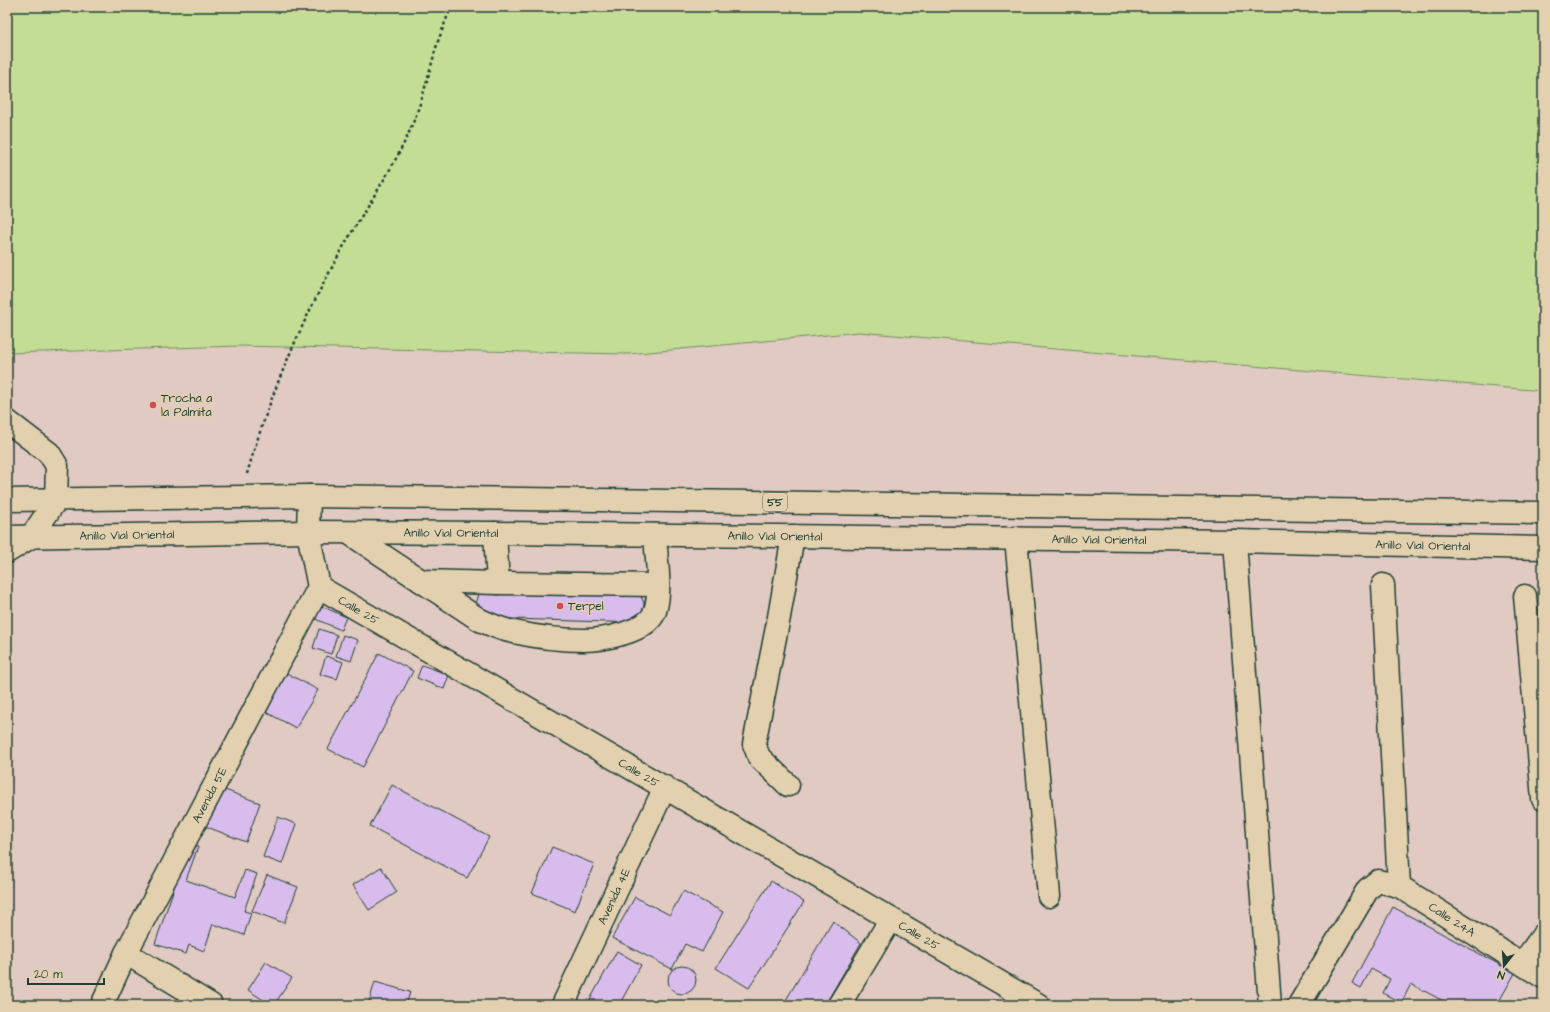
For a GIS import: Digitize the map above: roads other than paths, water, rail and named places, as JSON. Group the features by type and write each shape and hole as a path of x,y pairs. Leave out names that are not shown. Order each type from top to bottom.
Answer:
{"main road":[{"path":"7,421 49,453 57,466 56,500 31,537 7,552"},
{"path":"309,496 308,532 319,587"},
{"name":"55","path":"7,500 309,496 1543,513"},
{"name":"Anillo Vial Oriental","path":"7,536 31,537 308,532 495,533 1235,541 1543,548"},
{"path":"349,533 464,611 497,628 533,635 585,640 604,638 638,628 650,619 655,612 658,585 655,535"},
{"path":"495,533 498,583"},
{"path":"788,785 759,757 754,744 793,536"},
{"path":"1016,538 1049,896"},
{"path":"1235,541 1270,1005"},
{"path":"421,581 658,585"},
{"path":"1383,585 1399,886"},
{"name":"Calle 25","path":"319,587 891,919 1030,1003"},
{"name":"Avenida 5E","path":"102,1005 126,953 319,587"},
{"path":"1525,596 1543,799"},
{"name":"Avenida 4E","path":"563,1005 665,787"},
{"name":"Calle 24A","path":"1299,1005 1368,889 1378,881 1399,886 1543,977"},
{"path":"839,1005 891,919"},
{"path":"1523,963 1543,935"},
{"path":"126,953 211,1005"}],"place":[{"name":"Trocha a la Palmita","path":"153,405"},
{"name":"Terpel","path":"560,606"}]}
